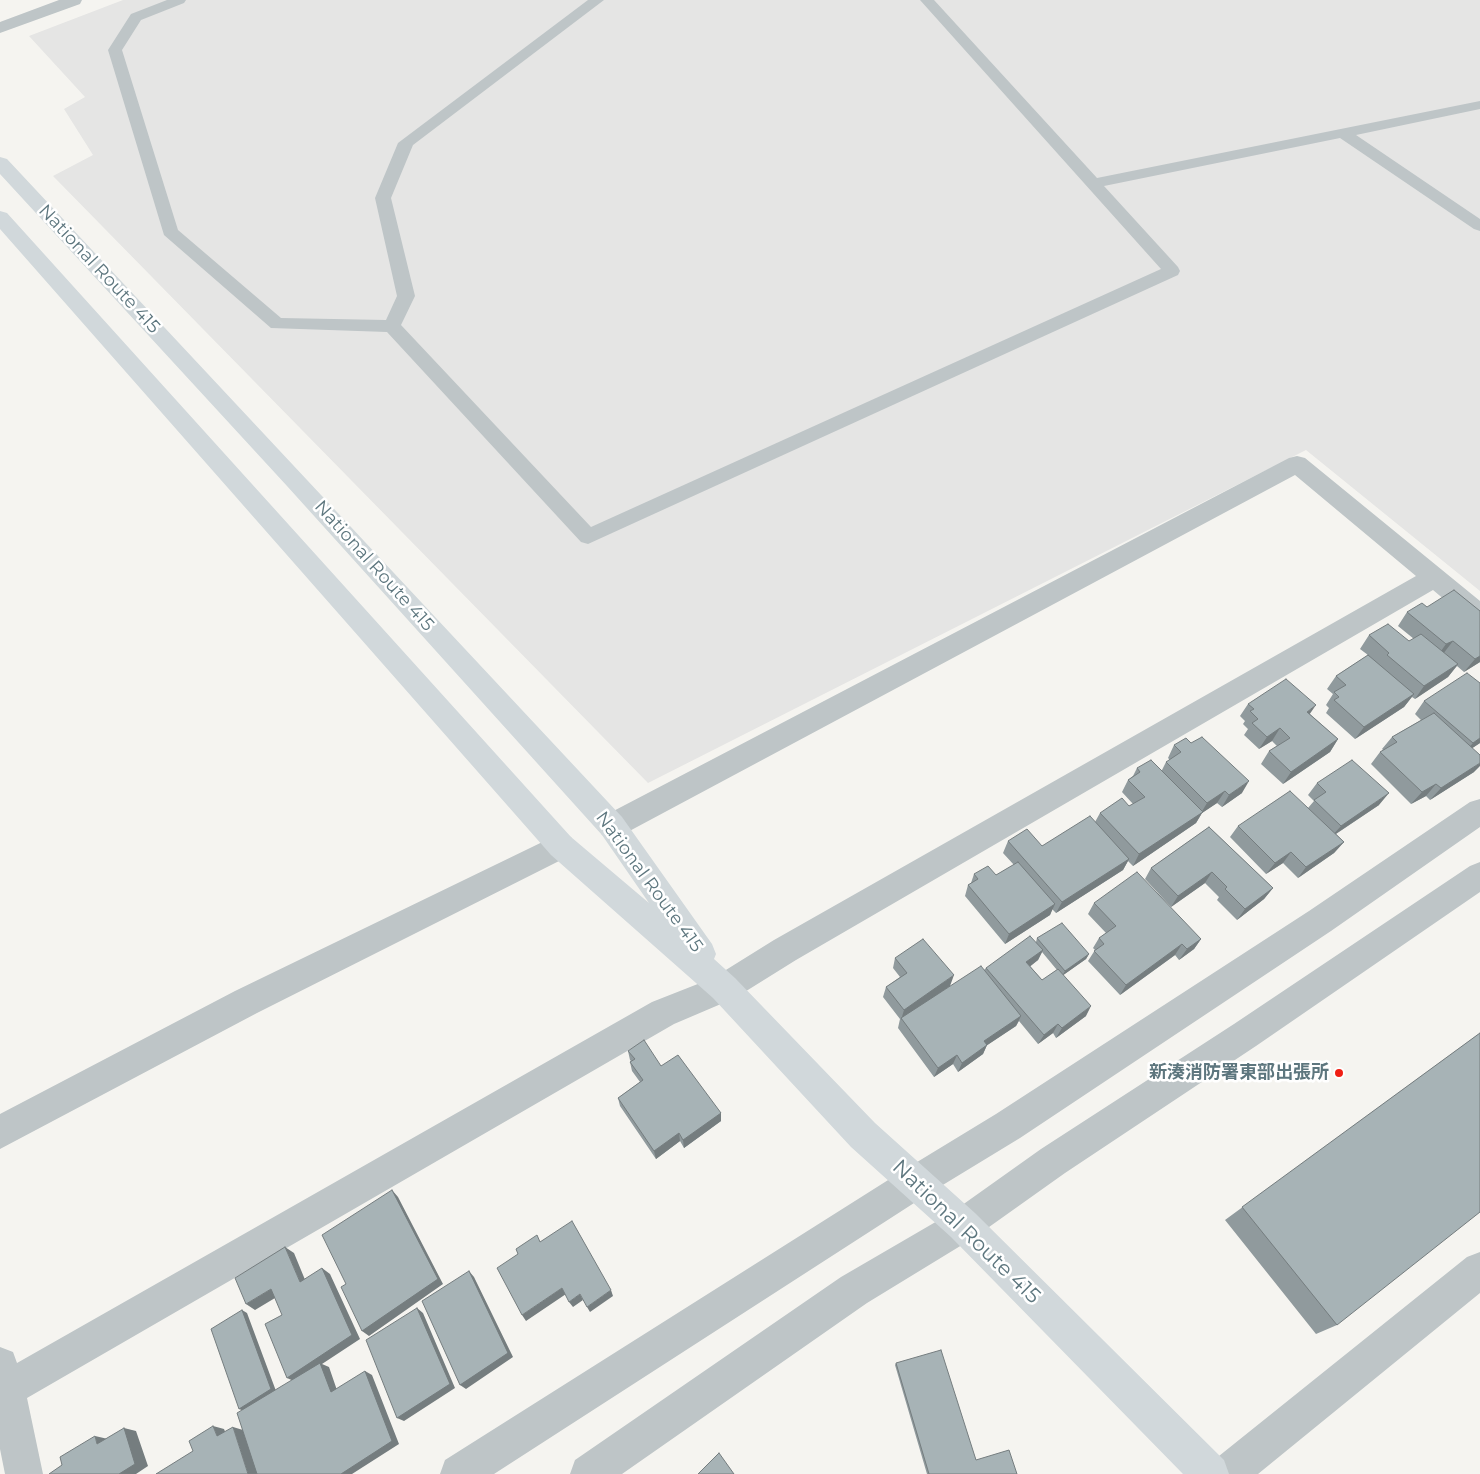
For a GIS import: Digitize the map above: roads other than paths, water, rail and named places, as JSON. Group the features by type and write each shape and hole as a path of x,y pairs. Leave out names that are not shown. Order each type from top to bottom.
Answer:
{"highway":[{"name":"National Route 415","path":"0,162 612,826 724,988"},
{"name":"National Route 415","path":"0,217 561,846 724,988 863,1135 963,1225 1210,1474"}],"street":[{"path":"0,28 74,0"},
{"path":"612,826 1297,464 1480,615"},
{"path":"24,1474 4,1377 663,1013 724,988 802,940 1433,578"},
{"path":"459,1474 916,1182 1016,1121 1320,921 1480,811"},
{"path":"0,1132 246,1002 561,846"},
{"path":"589,1474 854,1290 963,1225 1053,1161 1245,1035 1480,875"},
{"path":"1228,1474 1480,1270"}],"lane":[{"path":"179,0 136,17 115,50 170,232 277,324 392,326 588,536 1172,271 927,0"},
{"path":"392,326 406,296 383,198 406,143 597,0"},
{"path":"1092,184 1480,105"},
{"path":"1343,134 1480,226"}],"place":[{"name":"新湊消防署東部出張所","path":"1339,1073"}]}
